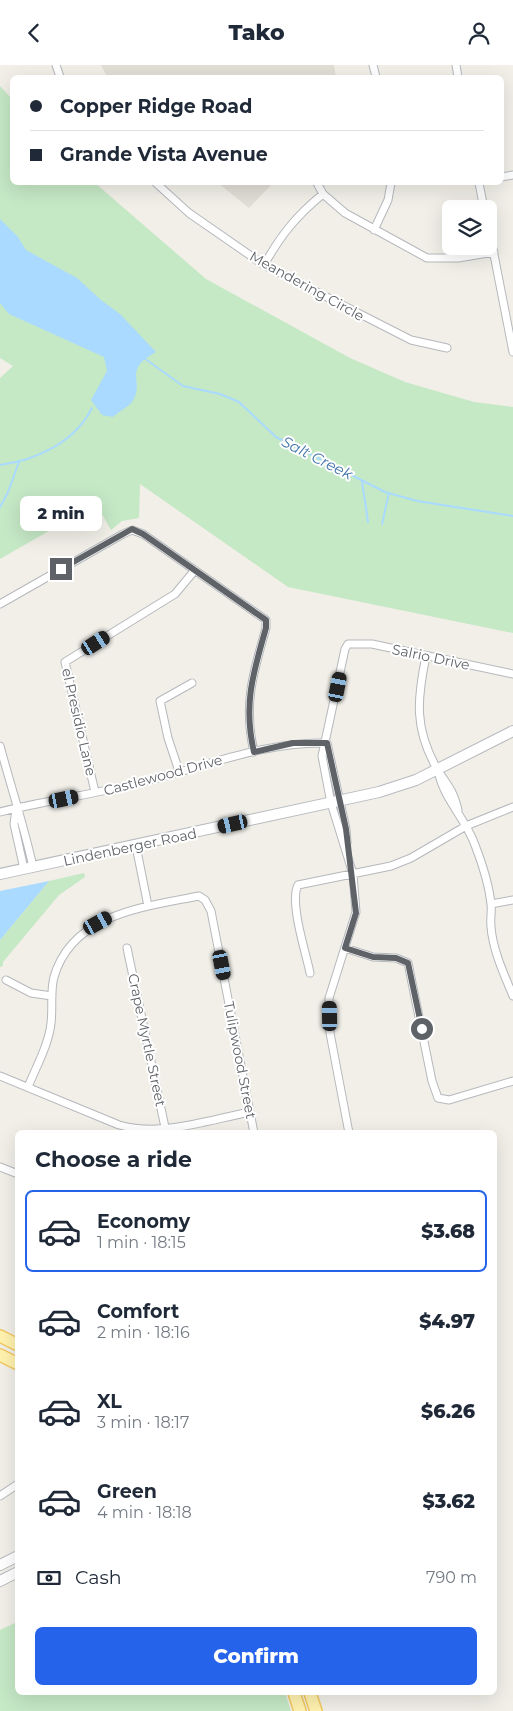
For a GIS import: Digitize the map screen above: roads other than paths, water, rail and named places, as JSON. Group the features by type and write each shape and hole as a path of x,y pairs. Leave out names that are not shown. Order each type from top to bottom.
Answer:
{"main road":[{"path":"0,1336 15,1344"},
{"path":"0,1355 15,1362"},
{"path":"295,1695 300,1711"},
{"path":"311,1695 316,1711"}],"street":[{"name":"Meandering Circle","path":"158,185 189,213 264,265 411,340 446,348"},
{"path":"318,185 323,194 344,213 427,258 458,258 473,255"},
{"path":"374,230 388,200 392,185"},
{"path":"479,185 482,200"},
{"path":"264,265 280,236 300,212 323,194"},
{"path":"495,255 513,352"},
{"path":"0,604 132,529 143,534 266,620 266,628 250,690 248,721 254,752"},
{"name":"el Presidio Lane","path":"95,792 65,663 175,594 195,570"},
{"name":"Salrio Drive","path":"327,743 345,649 348,644 372,644 513,674"},
{"path":"426,655 419,691 418,710 422,734 438,770 441,786 449,801 459,813 475,843 491,904 491,927 496,951 513,995"},
{"path":"179,771 168,738 160,701 192,683"},
{"name":"Lindenberger Road","path":"0,874 136,846 393,788 438,770 513,731"},
{"name":"Castlewood Drive","path":"0,812 135,784 179,771 293,743 327,743"},
{"path":"327,743 335,802 346,829 347,850 353,873 356,913 329,998 330,1033 348,1130"},
{"path":"0,746 16,808 24,822 29,868"},
{"path":"310,973 295,891 298,885 391,866 411,858 466,827 513,807"},
{"path":"28,1087 52,1024 54,978 62,958 88,929 109,917 148,906 136,846"},
{"name":"Tulipwood Street","path":"148,906 199,896 205,901 211,911 253,1130"},
{"path":"491,904 513,900"},
{"name":"Crape Myrtle Street","path":"127,948 165,1130"},
{"path":"345,948 373,957 396,958 408,963 432,1081 438,1098 449,1100 513,1081"},
{"path":"6,980 31,993 52,996"},
{"path":"0,1076 119,1125 136,1129 165,1130 250,1112"},
{"path":"0,1167 15,1173"},
{"path":"0,1496 15,1486"},
{"path":"0,1565 15,1558"},
{"path":"0,1581 15,1574"}],"water":[{"path":"0,219 18,237 26,250 77,278 120,314 156,352 139,365 136,376 136,395 132,402 113,417 102,415 91,400 107,371 104,357 9,314 0,303"},
{"path":"49,881 0,940 0,891"}],"waterway":[{"name":"Salt Creek","path":"144,358 183,386 220,394 239,402 276,437 385,492 417,501 513,516"},
{"path":"0,465 28,459 54,447 76,431 92,408"},
{"path":"0,507 8,492 19,462"},
{"path":"362,481 368,522"},
{"path":"382,524 389,493"}]}
